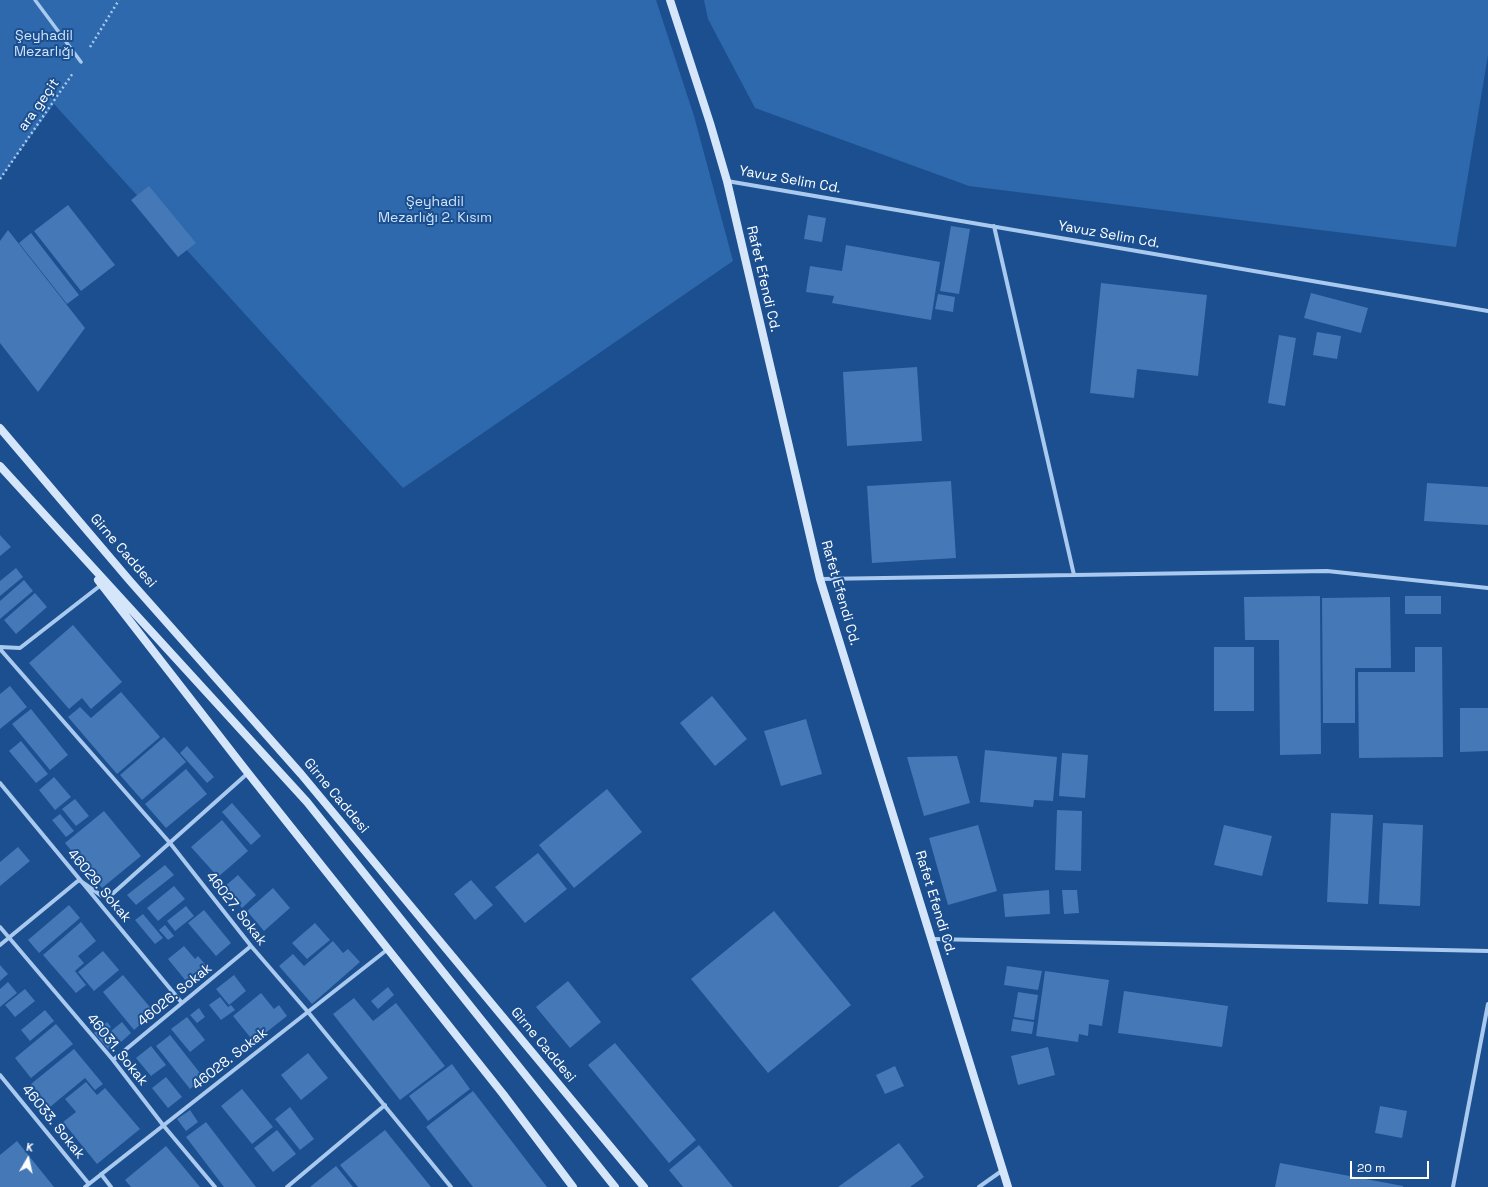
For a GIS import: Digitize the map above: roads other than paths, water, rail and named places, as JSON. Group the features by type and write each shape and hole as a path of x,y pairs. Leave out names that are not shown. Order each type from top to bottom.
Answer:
{"main road":[{"name":"Rafet Efendi Cd.","path":"670,0 710,122 727,181 820,579 1008,1187"},
{"name":"Girne Caddesi","path":"0,428 130,581 301,774 644,1187"},
{"name":"Girne Caddesi","path":"0,466 307,802 615,1187"},
{"name":"Girne Caddesi","path":"70,542 101,585 503,1094 573,1187"}],"street":[{"path":"35,0 81,62"},
{"name":"Yavuz Selim Cd.","path":"727,181 1488,311"},
{"path":"994,226 1074,575"},
{"path":"820,579 1327,571 1488,588"},
{"path":"0,648 20,648 101,585"},
{"name":"46027. Sokak","path":"0,648 170,843 251,946 308,1012 451,1187"},
{"path":"0,945 80,880 102,896 110,896 248,773"},
{"name":"46029. Sokak","path":"0,783 182,1003"},
{"name":"46031. Sokak","path":"0,928 113,1060 163,1125 215,1187"},
{"path":"932,939 1488,951"},
{"name":"46026. Sokak","path":"113,1060 251,946"},
{"name":"46028. Sokak","path":"85,1187 389,949"},
{"path":"1453,1187 1488,1004"},
{"name":"46033. Sokak","path":"0,1074 89,1184"},
{"path":"287,1187 385,1105"},
{"path":"979,1187 1003,1170"},
{"path":"101,1174 111,1187"}],"park label":[{"name":"Şeyhadil Mezarlığı","path":"44,44"},
{"name":"Şeyhadil Mezarlığı 2. Kısım","path":"435,210"}]}
